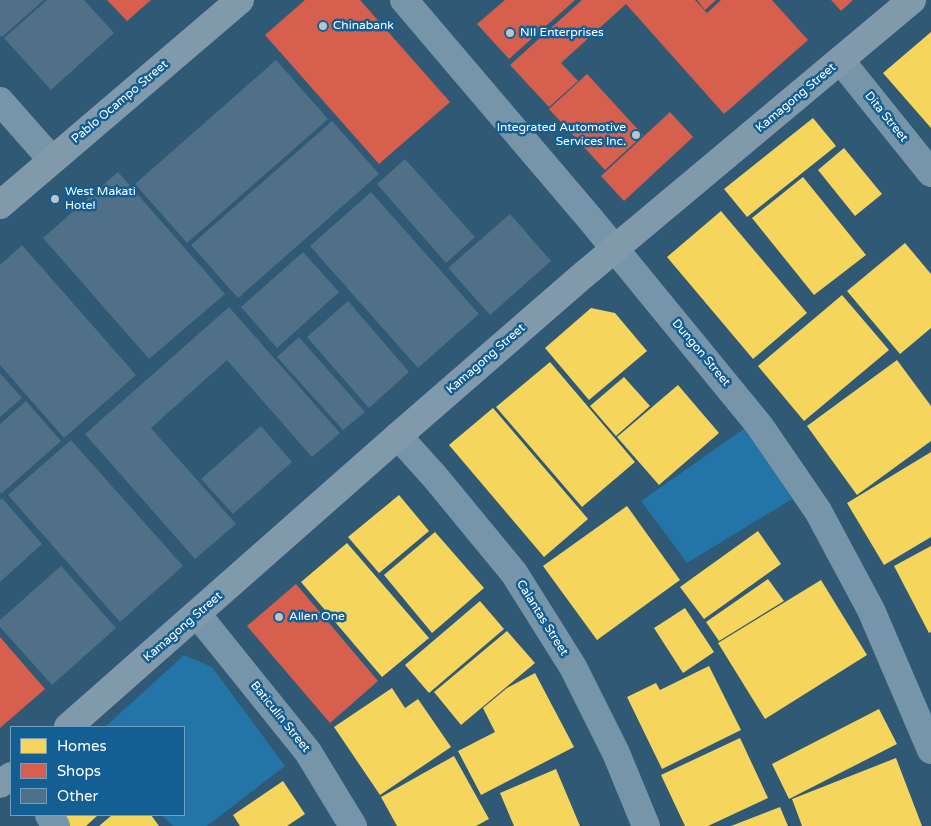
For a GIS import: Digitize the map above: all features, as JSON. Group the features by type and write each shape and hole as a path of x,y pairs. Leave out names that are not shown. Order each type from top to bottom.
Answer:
{"main road":[{"name":"Pablo Ocampo Street","path":"0,205 240,0"},
{"name":"Kamagong Street","path":"69,726 398,436 615,248 912,0"}],"street":[{"name":"Dungon Street","path":"404,0 615,248 760,424 818,511 871,610 931,750"},
{"name":"Dita Street","path":"841,61 931,173"},
{"path":"0,101 52,160"},
{"name":"Calantas Street","path":"398,436 435,477 514,573 573,667 616,752 646,826"},
{"name":"Baticulin Street","path":"198,614 308,752 353,826"}],"shaded area":[{"path":"745,428 792,499 687,563 641,501"},
{"path":"184,655 212,667 285,766 207,826 173,826 163,816 185,816 185,726 106,726"}],"building: Homes":[{"path":"931,32 931,128 883,73"},
{"path":"813,118 836,146 747,217 724,189"},
{"path":"844,148 882,194 855,216 818,170"},
{"path":"803,177 866,255 814,295 752,218"},
{"path":"721,211 807,313 753,359 667,257"},
{"path":"905,243 931,274 931,328 900,354 847,291"},
{"path":"842,295 889,350 804,421 758,366"},
{"path":"591,308 615,313 647,351 589,400 545,348"},
{"path":"897,360 931,406 931,441 857,495 807,426"},
{"path":"550,362 635,462 582,507 496,407"},
{"path":"624,377 650,406 616,436 590,406"},
{"path":"678,385 719,433 659,485 617,437"},
{"path":"493,408 588,519 544,557 449,445"},
{"path":"931,452 931,537 884,565 847,503"},
{"path":"399,495 429,531 379,573 348,537"},
{"path":"627,506 680,580 597,640 543,566"},
{"path":"758,531 781,564 704,619 680,587"},
{"path":"435,532 484,588 432,633 384,575"},
{"path":"347,543 429,638 382,677 301,582"},
{"path":"931,546 931,632 929,633 894,566"},
{"path":"768,579 784,601 719,641 706,622"},
{"path":"821,580 867,655 765,719 718,643"},
{"path":"480,601 504,629 429,693 405,665"},
{"path":"685,608 714,652 683,673 654,628"},
{"path":"507,631 535,663 461,725 434,692"},
{"path":"709,666 741,730 662,769 627,697 656,683 660,690"},
{"path":"535,673 574,747 481,795 458,751 495,732 483,708 507,688"},
{"path":"392,688 405,708 418,699 451,747 380,795 334,727"},
{"path":"879,709 897,744 789,799 772,764"},
{"path":"740,738 768,798 708,826 685,826 661,775"},
{"path":"454,756 489,819 476,826 397,826 381,797"},
{"path":"896,758 922,826 802,826 792,799"},
{"path":"556,769 580,826 514,826 500,793"},
{"path":"283,781 305,814 287,826 240,826 233,815"},
{"path":"780,807 788,826 731,826"},
{"path":"56,816 97,816 86,826 64,826"},
{"path":"111,816 152,816 159,826 99,826"}],"building: Shops":[{"path":"107,0 151,0 127,21"},
{"path":"305,0 360,0 450,102 379,164 265,35"},
{"name":"NII Enterprises","path":"505,0 575,0 509,59 477,24"},
{"path":"582,0 695,0 707,13 721,0 772,0 808,40 724,114 626,4 561,63 578,81 549,107 510,65"},
{"path":"697,0 716,0 705,10"},
{"path":"831,0 853,0 841,11"},
{"path":"587,74 643,135 605,170 549,109"},
{"path":"670,112 693,137 624,201 601,176"},
{"path":"296,584 378,681 330,723 247,626"},
{"path":"0,637 45,689 0,728"}],"building: Other":[{"path":"0,0 44,0 2,37 0,35"},
{"path":"47,0 84,0 114,33 51,90 4,38"},
{"path":"276,60 328,119 187,243 135,184"},
{"path":"332,121 379,174 238,298 191,245"},
{"path":"405,159 475,237 446,263 377,184"},
{"path":"118,172 225,294 149,359 43,238"},
{"path":"371,192 479,314 418,368 310,246"},
{"path":"510,214 551,261 490,315 448,268"},
{"path":"22,245 136,375 64,438 0,365 0,265"},
{"path":"303,252 339,292 277,348 241,307"},
{"path":"348,301 409,372 369,408 307,337"},
{"path":"229,307 340,433 312,457 227,360 151,428 236,524 195,559 85,434"},
{"path":"299,337 365,412 343,430 277,357"},
{"path":"0,373 22,398 0,417"},
{"path":"26,401 61,441 1,494 0,424"},
{"path":"261,426 292,462 233,514 201,479"},
{"path":"71,440 183,566 120,622 8,495"},
{"path":"2,498 42,544 0,582 0,500"},
{"path":"61,566 116,628 52,685 0,627 0,620"}],"place":[{"name":"Chinabank","path":"323,26"},
{"name":"NII Enterprises","path":"510,33"},
{"name":"Integrated Automotive Services Inc.","path":"636,135"},
{"name":"West Makati Hotel","path":"55,199"},
{"name":"Allen One","path":"279,617"}]}
